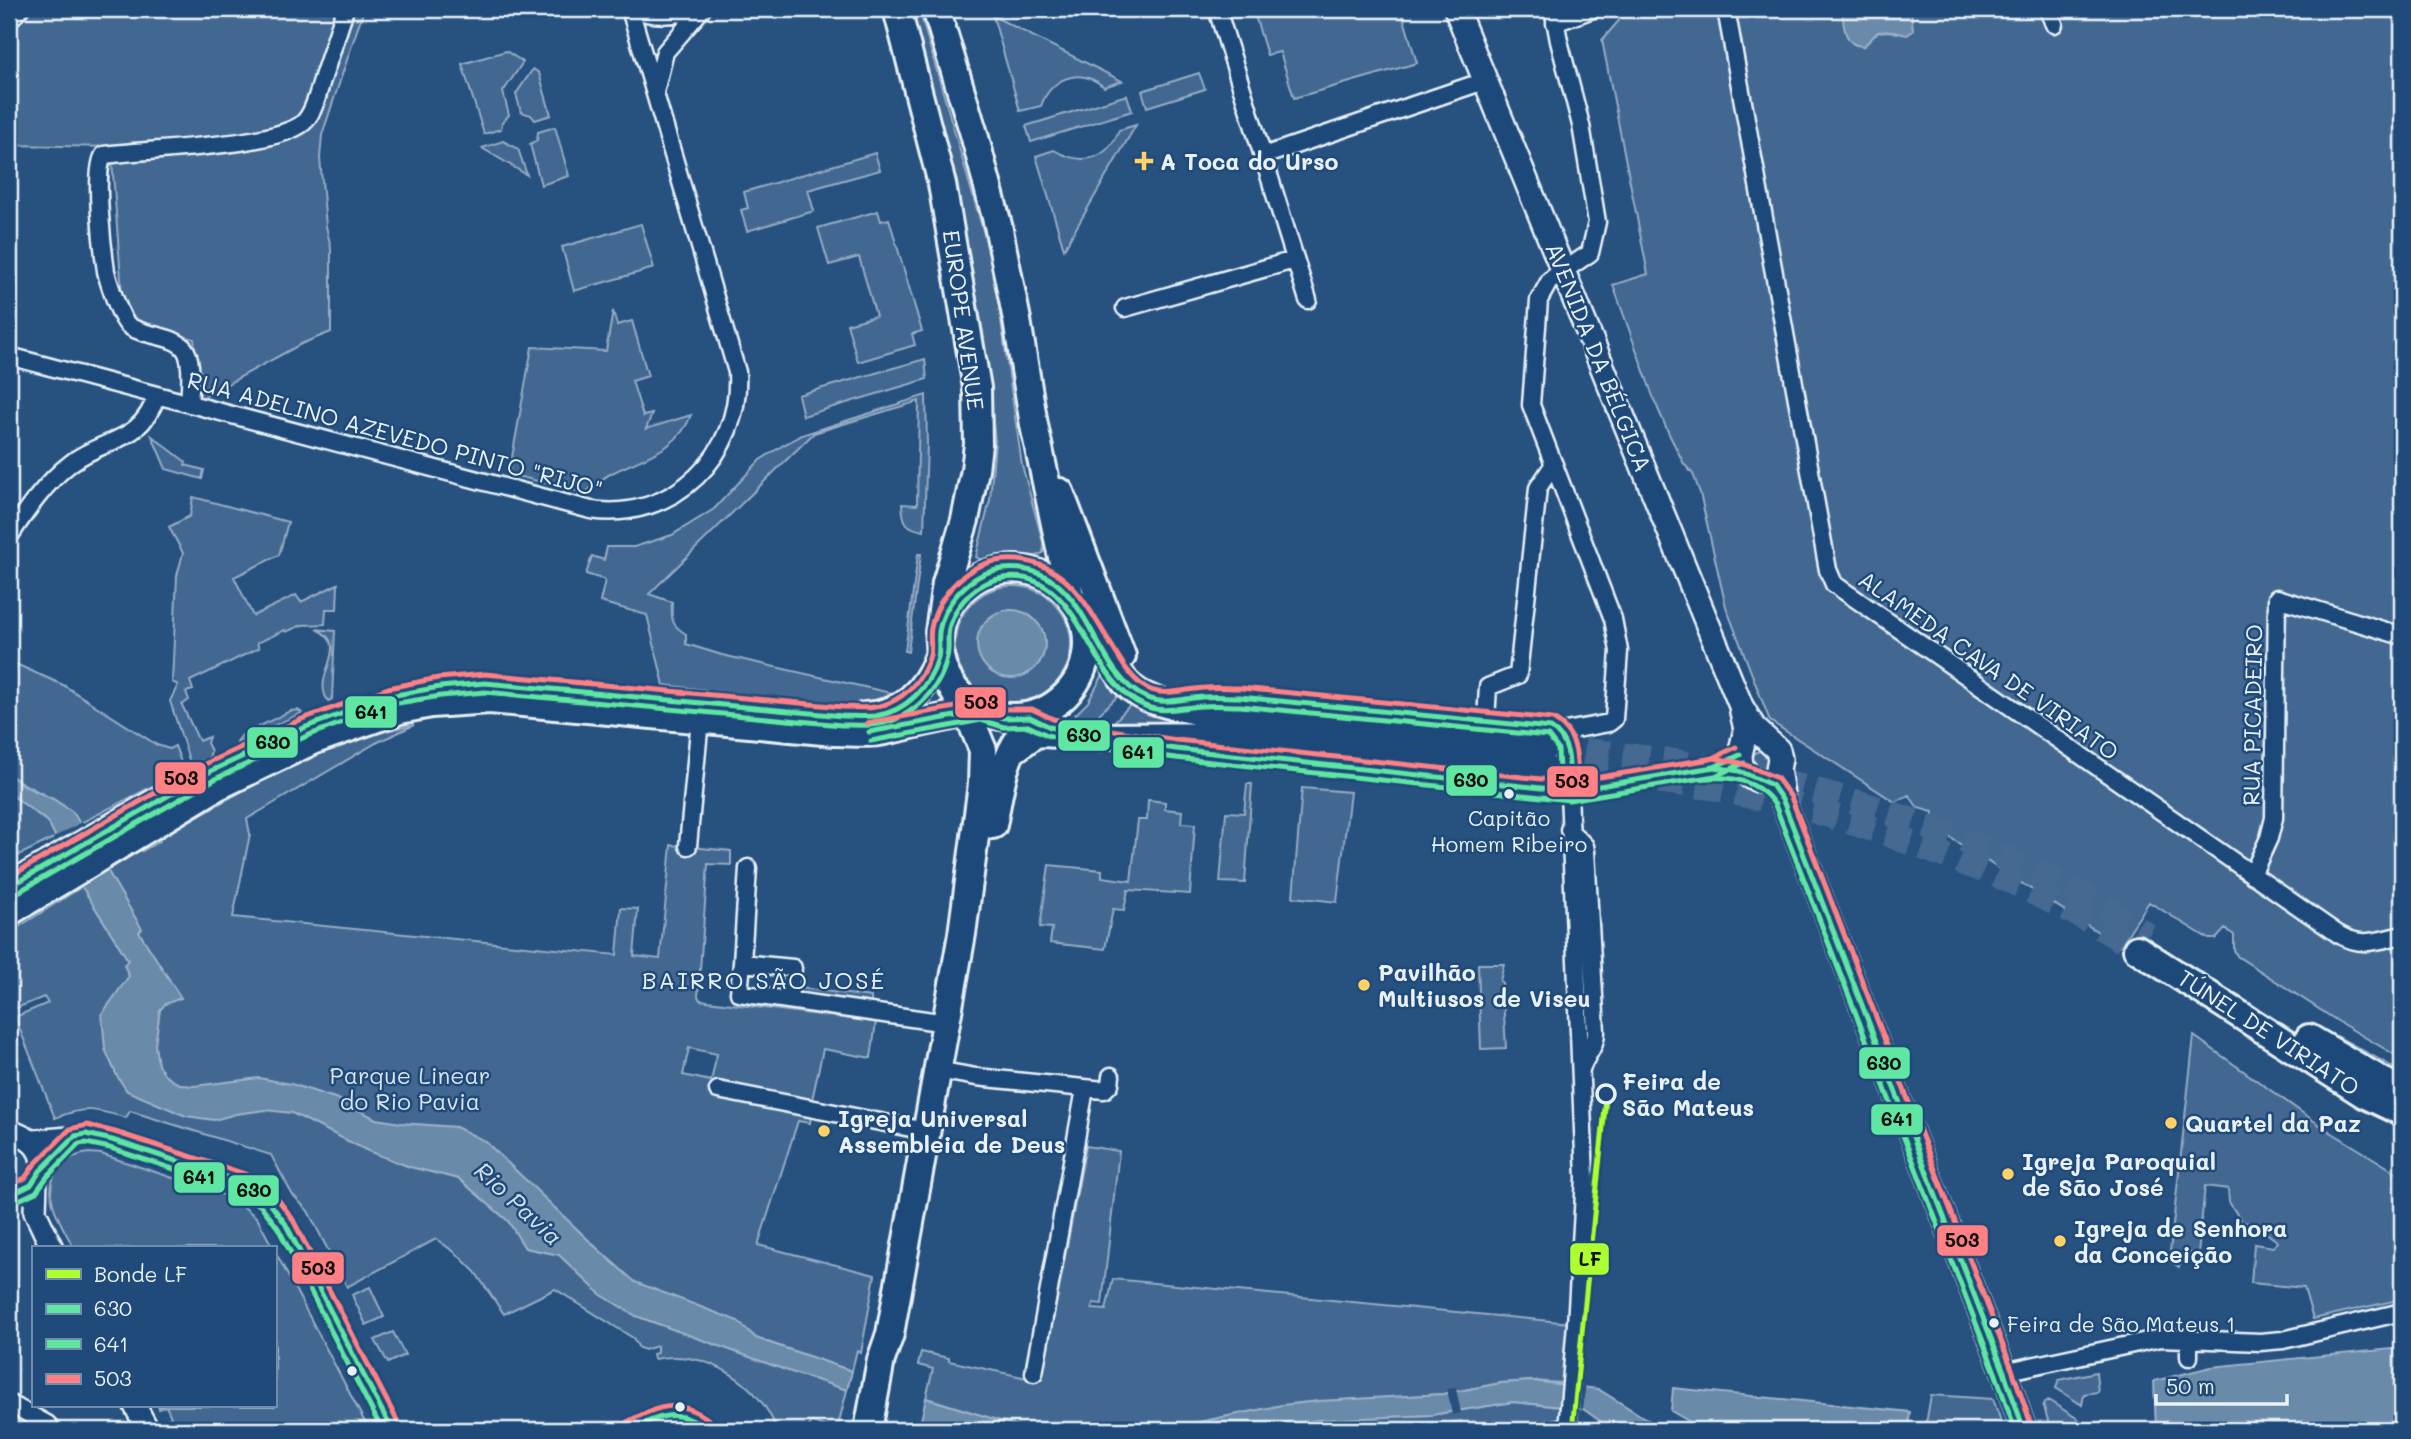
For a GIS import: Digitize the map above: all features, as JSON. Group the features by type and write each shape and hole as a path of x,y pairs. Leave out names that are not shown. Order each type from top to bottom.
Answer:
{"main road":[{"name":"EUROPE AVENUE","path":"897,9 939,172 962,290 977,388 978,444 975,470 965,520 946,583 942,656"},
{"name":"EUROPE AVENUE","path":"936,9 998,225 1037,440 1077,606"},
{"name":"AVENIDA DA BÉLGICA","path":"1456,9 1741,706"},
{"path":"1037,440 1066,505 1122,657 1139,685 1156,702"},
{"path":"17,895 129,829 211,771 266,744 362,704 400,694 457,685 494,684 843,716 877,716 902,707 931,677 942,656 946,610 960,590 980,576 1003,569 1027,570 1051,578 1077,606 1125,682 1133,691 1156,702 1205,713 1554,750"},
{"path":"962,933 987,856 1004,771 1012,751 1024,732 1041,715 1073,690 1085,667 1088,642 1077,606"},
{"path":"868,1430 886,1361 962,933 983,768 983,750 974,712 942,656"},
{"path":"129,829 324,736 400,710 442,703 490,700 834,732 937,731 960,736 979,755 983,768"},
{"path":"1741,706 1754,728 1777,750 1783,801 2024,1430"},
{"path":"1741,706 1746,729 1746,766"},
{"path":"878,732 974,712 1005,718 1041,715"},
{"path":"1041,715 1050,726 1090,736"},
{"path":"1012,751 1035,734 1239,736 1554,750"},
{"path":"1746,766 1751,742 1765,740"},
{"path":"1746,766 1769,778 1778,769"},
{"path":"1746,766 1772,785 1783,801"},
{"name":"TÚNEL DE VIRIATO","path":"2402,1091 2143,942 2364,1094 2402,1112"},
{"path":"885,1430 886,1361"}],"street":[{"path":"9,20 20,9"},
{"path":"189,404 190,375 186,351 177,342 125,324 111,287 107,274 98,179 100,160 104,155 249,141 293,131 306,120 314,104 345,9"},
{"path":"632,9 657,15 700,9"},
{"name":"RUA ADELINO AZEVEDO PINTO \"RIJO\"","path":"9,356 591,510 621,512 637,509 675,494 695,479 722,443 733,411 737,381 734,362 632,9"},
{"path":"665,52 700,9"},
{"path":"1217,9 1308,300"},
{"path":"1554,750 1615,719 1619,651 1613,620 1531,405 1537,308 1550,280 1590,253 1597,222 1581,125 1554,16 1593,9"},
{"name":"ALAMEDA CAVA DE VIRIATO","path":"1726,9 1828,570 1834,584 2351,942 2370,943 2402,935"},
{"path":"655,95 665,52 665,33 657,15"},
{"path":"1263,156 1484,80"},
{"path":"1125,307 1294,260"},
{"path":"9,537 24,513 57,475 72,462 134,432 146,420 157,396"},
{"path":"1486,720 1488,687 1518,675 1538,488 1554,464"},
{"name":"RUA PICADEIRO","path":"2252,875 2269,838 2274,818 2277,598 2402,636"},
{"path":"1156,702 1205,696 1240,697 1539,725 1554,750 1569,791 1569,830 1586,850 1596,1032 1595,1046 1586,1056 1580,1073 1585,1178 1567,1430"},
{"path":"688,846 700,719"},
{"path":"1090,736 1176,749 1569,791 1714,767 1746,766"},
{"path":"1478,780 1518,778 1547,781 1561,774 1554,750"},
{"path":"748,868 739,993 946,1023"},
{"path":"742,963 793,968 789,999"},
{"path":"937,1070 1086,1089 1107,1089 1111,1076"},
{"path":"1034,1373 1086,1089"},
{"path":"718,1090 926,1131"},
{"path":"16,1135 86,1134 112,1140 244,1183 268,1201 285,1223 392,1430"},
{"path":"16,1135 40,1153 35,1212"},
{"path":"9,1191 25,1189 75,1136"},
{"path":"9,1191 35,1212 51,1246"},
{"path":"2004,1372 2161,1338 2260,1342 2283,1340 2402,1312"},
{"path":"2189,1338 2189,1357"},
{"path":"9,1403 47,1424 52,1430"},
{"path":"136,1408 148,1430"}],"green space":[{"path":"9,9 364,9 322,135 320,158 326,226 331,248 331,332 301,344 200,399 194,339 124,319 111,147 9,145"},
{"path":"907,9 919,9 986,241 996,285 1022,465 1044,546 1043,553 1037,556 998,555 981,560 976,557 990,500 995,441 983,333 958,193 945,138"},
{"path":"1253,9 1401,9 1417,63 1294,98 1280,52 1267,55"},
{"path":"1629,9 2402,9 2402,1059 2237,956 2234,950 2234,935 2225,929 2216,939 2209,939 2149,902 2120,946 1932,826 1933,812 1918,808 1909,795 1895,802 1770,721 1726,607 1700,493 1693,474 1684,464 1655,402 1613,285 1648,274 1602,40"},
{"path":"993,16 1122,81 1104,87 1085,77 1067,78 1052,88 1041,106 1020,111"},
{"path":"506,51 523,62 503,92 509,115 502,123 501,129 484,134 462,64"},
{"path":"533,69 539,73 551,115 535,120 531,115 521,112 516,94"},
{"path":"1199,73 1205,89 1147,107 1142,91"},
{"path":"1127,95 1132,111 1031,142 1026,126"},
{"path":"1136,125 1064,249 1036,156 1054,150 1074,158 1092,158 1108,148 1119,130"},
{"path":"555,127 569,176 541,185 530,144 537,140 538,132"},
{"path":"503,141 518,149 527,175 482,148"},
{"path":"875,153 880,170 808,190 814,211 747,231 741,210 748,208 744,192"},
{"path":"878,211 881,221 889,219 922,331 912,334 915,345 858,362 847,324 876,316 859,257 829,265 818,228"},
{"path":"641,224 654,268 574,291 562,247"},
{"path":"613,311 617,325 632,321 648,376 632,381 643,416 652,414 646,429 691,415 685,427 678,437 658,452 608,475 585,493 509,474 532,347 606,351"},
{"path":"925,359 927,379 803,416 798,395"},
{"path":"926,395 924,531 907,524 902,504 917,505 919,401 814,433 649,594 672,602 673,621 677,628 686,634 686,644 722,655 891,693 872,704 850,707 664,685 647,615 600,602 605,580 586,574 592,556 604,560 607,547 634,547 672,535 714,509 760,460 802,435"},
{"path":"152,436 186,462 185,465 204,470 202,479 166,469"},
{"path":"193,497 288,522 279,555 234,577 253,616 296,595 301,602 338,584 337,609 326,609 325,624 302,625 286,632 285,630 257,643 259,648 190,681 193,690 186,692 189,700 182,705 199,741 209,737 207,743 211,751 209,758 191,766 170,701 178,685 172,682 177,576 183,553 169,527 190,516"},
{"path":"918,554 921,554 908,652 905,651"},
{"path":"1013,586 1035,591 1054,603 1066,622 1071,644 1066,666 1054,685 1035,697 1013,702 991,697 972,685 960,666 955,644 960,622 972,603 991,591"},
{"path":"316,629 335,631 332,699 328,701 324,681 332,652 331,644 327,636"},
{"path":"9,661 63,685 157,745 169,749 175,746 184,770 79,824 66,808 9,774"},
{"path":"1104,673 1120,694 1098,715 1094,726 1074,722 1075,715 1088,702"},
{"path":"1131,704 1148,713 1259,728 1110,726"},
{"path":"298,710 302,713 236,743 242,735 290,711"},
{"name":"Parque Linear do Rio Pavia","path":"414,725 376,743 247,819 250,834 233,917 617,955 621,908 638,909 634,956 660,959 671,845 731,851 731,865 708,864 698,996 700,1000 876,1022 871,1058 823,1049 812,1100 715,1081 712,1094 811,1116 810,1123 798,1121 758,1245 875,1275 861,1353 857,1350 837,1430 812,1422 803,1430 777,1430 757,1397 728,1372 692,1359 654,1359 657,1346 645,1350 639,1348 633,1338 555,1289 504,1314 475,1272 457,1254 436,1239 347,1287 308,1211 292,1194 271,1155 130,1111 126,1118 90,1110 55,1118 15,1017 48,1003 44,997 9,1011 9,933 140,850 160,841 160,838 251,786 314,756 380,733","holes":["689,1048 717,1054 711,1081 683,1075"]},
{"path":"1757,751 1765,751 1770,760 1768,767 1757,769 1752,764 1752,756"},
{"path":"1247,784 1252,784 1245,883 1220,882 1226,812 1244,813"},
{"path":"1302,788 1350,792 1337,902 1293,897"},
{"path":"9,793 48,822 56,837 9,860"},
{"path":"1148,800 1165,802 1165,809 1182,811 1181,823 1195,824 1190,894 1128,890 1124,910 1113,909 1105,949 1050,943 1052,928 1040,927 1049,865 1102,870 1102,877 1131,881 1138,820 1147,820"},
{"path":"1478,964 1504,964 1500,981 1506,1048 1481,1049"},
{"path":"800,988 871,997 871,1003 800,993"},
{"path":"2194,1036 2321,1126 2402,1176 2402,1299 2313,1319 2304,1288 2251,1283 2254,1244 2273,1247 2278,1242 2255,1224 2242,1222 2229,1202 2228,1189 2205,1186 2198,1254 2184,1252 2179,1267 2169,1261"},
{"path":"2337,1036 2402,1072 2402,1080 2329,1038"},
{"path":"1086,1146 1119,1151 1102,1304 1093,1303 1092,1309 1106,1310 1113,1279 1571,1323 1563,1383 1501,1383 1443,1394 1300,1403 1159,1430 1029,1430 926,1398 933,1369 918,1365 921,1352 949,1358 949,1361 1036,1380 1037,1377 1042,1378"},
{"path":"81,1154 101,1154 233,1198 257,1218 272,1246 73,1246 58,1219 51,1187 60,1167"},
{"path":"276,1253 369,1430 171,1430 166,1420 171,1417 167,1408 276,1408"},
{"path":"370,1287 384,1317 366,1325 352,1295"},
{"path":"393,1332 405,1355 388,1363 375,1340"},
{"path":"2096,1372 2098,1392 2084,1394 2082,1405 2056,1388 2059,1380"},
{"path":"1931,1395 1993,1399 2004,1430 1925,1430"},
{"path":"2048,1400 2083,1422 2083,1430 2051,1430 2043,1404"},
{"path":"1513,1402 1561,1407 1560,1418 1491,1430 1464,1430 1461,1421 1453,1422 1455,1430 1254,1430 1318,1420 1431,1415"},
{"path":"921,1420 955,1430 919,1430"}],"water":[{"path":"1842,9 1911,9 1913,31 1907,35 1889,31 1878,32 1864,46 1857,46 1846,34"},
{"path":"1011,610 1024,613 1035,620 1042,631 1045,644 1042,657 1035,668 1024,675 1011,678 998,675 987,668 980,657 977,644 980,631 987,620 998,613"},
{"name":"Rio Pavia","path":"9,774 24,786 53,799 73,812 142,929 139,932 181,998 165,1004 160,1010 155,1045 158,1065 173,1081 194,1086 259,1078 291,1084 338,1099 376,1119 456,1127 485,1141 635,1282 738,1321 756,1338 852,1371 847,1390 636,1316 600,1294 559,1255 525,1248 508,1221 459,1179 410,1167 368,1151 292,1113 265,1110 214,1120 186,1116 127,1091 105,1049 102,1014 129,976 124,965 128,960 82,887 48,822 9,793"},
{"path":"2402,1348 2402,1422 2346,1430 2156,1430 2154,1381 2211,1367"},
{"path":"1533,1381 1598,1389 1664,1430 1613,1430 1583,1409 1513,1402 1431,1415 1318,1420 1254,1430 1159,1430 1282,1405 1443,1394 1501,1383"},
{"path":"1673,1388 1910,1412 1908,1430 1704,1430 1671,1411"},
{"path":"926,1398 1029,1430 955,1430 921,1420"}],"pier":[{"path":"82,822 110,870 79,889 53,838"},
{"path":"1563,1380 1586,1382 1583,1409 1561,1407"},
{"path":"1456,1388 1461,1413 1452,1415 1447,1389"}],"waterway":[{"path":"1718,9 1731,79"}],"tunnel":[{"path":"1546,746 1725,770 1864,805 1955,837 2043,875 2093,900 2148,936"},
{"path":"1543,766 1711,787 1813,810 1883,832 2007,879 2078,914 2129,944"}],"tram line":[{"name":"LF","path":"1572,1430 1607,1088"}],"transit line":[{"name":"503","path":"9,877 207,763 302,719 388,688 438,678 485,674 843,707 867,708 885,705 910,689 923,673 930,655 930,631 940,603 948,592 967,573 991,562 1004,560 1026,561 1061,576 1086,604 1128,671 1151,690 1170,692 1241,688 1553,719 1562,725 1573,741 1578,791"},
{"name":"630","path":"9,887 211,771 306,727 390,696 440,687 485,683 843,716 886,714 906,704 929,679 938,658 942,621 953,599 970,582 992,571 1003,569 1032,571 1054,582 1072,599 1111,665 1126,684 1152,700 1240,697 1551,728 1566,748 1569,791"},
{"name":"641","path":"13,895 215,779 309,735 392,704 485,692 842,725 874,725 891,721 913,709 932,691 944,669 953,616 963,601 985,583 1003,578 1030,579 1050,590 1067,607 1108,674 1125,693 1145,706 1166,710 1240,706 1548,736 1558,749 1560,791"},
{"name":"503","path":"867,723 983,702 1006,709 1032,709 1053,719 1083,726 1177,740 1569,782 1711,759 1736,747"},
{"name":"630","path":"869,732 982,711 1005,718 1030,717 1050,727 1081,735 1176,749 1569,791 1714,767 1740,755"},
{"name":"641","path":"871,741 981,720 1004,727 1028,726 1047,735 1080,744 1175,758 1569,800 1715,776 1744,763"},
{"name":"503","path":"1682,763 1714,758 1741,763 1777,778 1791,797 2032,1427"},
{"name":"630","path":"1683,772 1714,767 1739,771 1772,785 1783,801 2024,1430"},
{"name":"641","path":"1684,781 1722,778 1746,782 1757,787 1775,805 2015,1430"},
{"name":"503","path":"9,1182 25,1178 34,1165 70,1129 87,1125 248,1175 274,1194 292,1218 400,1426"},
{"name":"630","path":"9,1191 19,1191 31,1185 40,1171 75,1136 86,1134 244,1183 268,1201 285,1223 392,1430"},
{"name":"641","path":"9,1200 21,1199 36,1192 79,1144 86,1143 110,1148 240,1191 262,1207 278,1228 382,1430"},
{"name":"503","path":"627,1422 650,1411 670,1406 691,1409 713,1423"},
{"name":"630","path":"631,1430 651,1420 669,1416 687,1418 707,1430"}],"place":[{"name":"A Toca do Urso","path":"1144,161"},
{"name":"Capitão Homem Ribeiro","path":"1509,794"},
{"name":"Pavilhão Multiusos de Viseu","path":"1364,985"},
{"name":"Feira de São Mateus","path":"1606,1094"},
{"name":"Quartel da Paz","path":"2171,1123"},
{"name":"Igreja Universal Assembleia de Deus","path":"824,1131"},
{"name":"Igreja Paroquial de São José","path":"2008,1174"},
{"name":"Igreja de Senhora da Conceição","path":"2060,1241"},
{"name":"Feira de São Mateus 1","path":"1994,1323"}],"district":[{"name":"BAIRRO SÃO JOSÉ","path":"764,979"}]}
